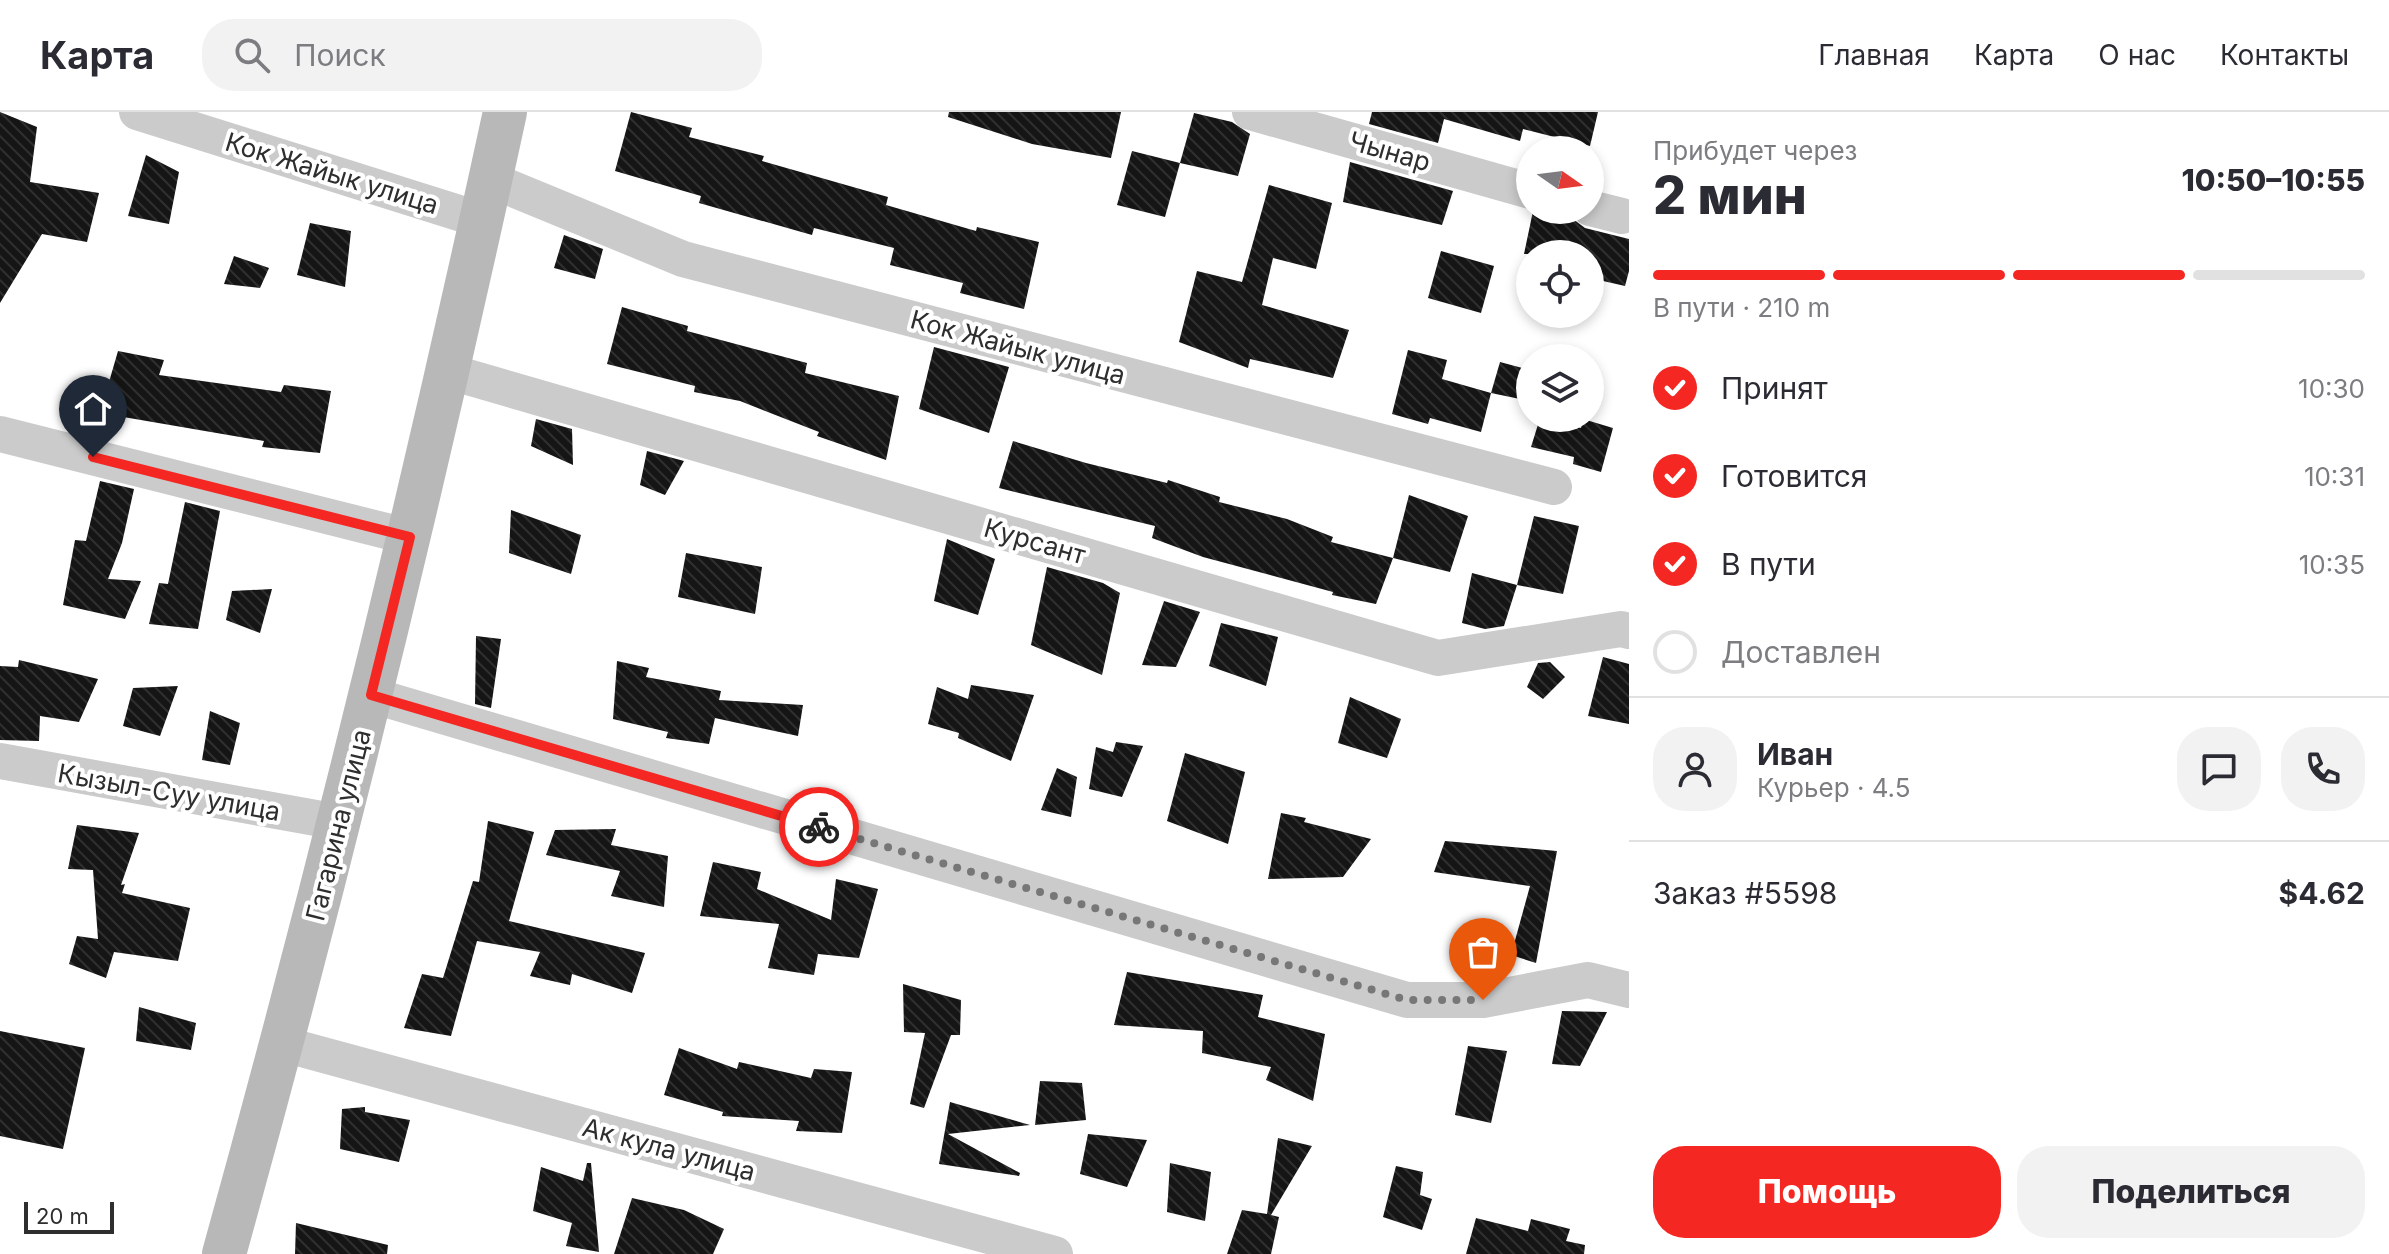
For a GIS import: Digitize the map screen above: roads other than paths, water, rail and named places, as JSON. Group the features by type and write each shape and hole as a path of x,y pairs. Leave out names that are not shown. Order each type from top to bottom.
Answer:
{"main road":[{"name":"Гагарина улица","path":"224,1254 283,1044 410,537 505,112"}],"street":[{"name":"Кок Жайык улица","path":"137,112 486,200 683,259 1554,487"},
{"name":"Чынар","path":"1250,112 1516,187"},
{"name":"Курсант","path":"447,371 1438,658 1621,629 1629,631"},
{"path":"0,434 410,537"},
{"path":"371,695 1407,1000 1483,1000 1588,980 1629,990"},
{"name":"Кызыл-Суу улица","path":"0,761 338,822"},
{"name":"Ак кула улица","path":"283,1044 1055,1254"}]}
